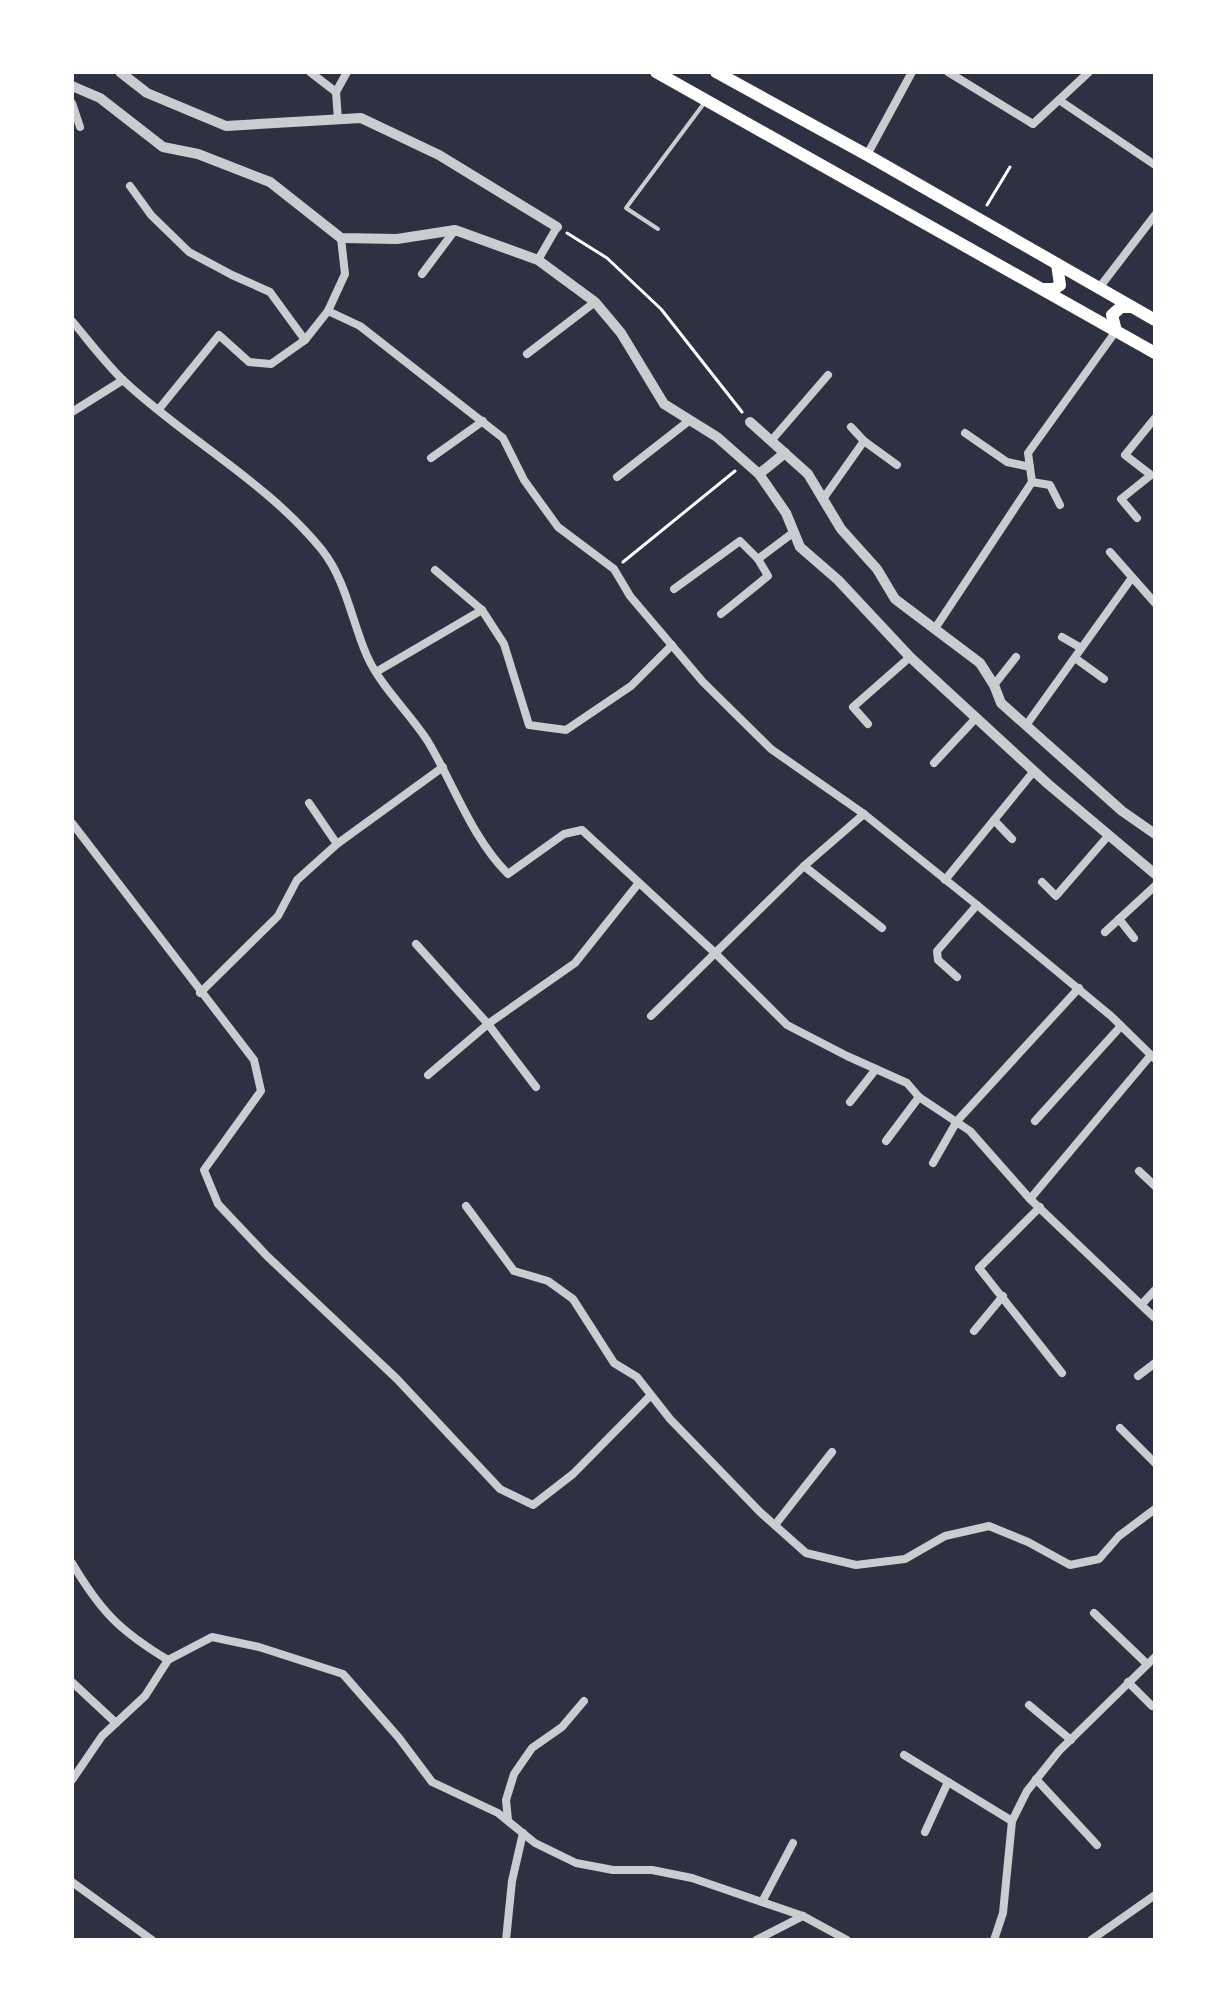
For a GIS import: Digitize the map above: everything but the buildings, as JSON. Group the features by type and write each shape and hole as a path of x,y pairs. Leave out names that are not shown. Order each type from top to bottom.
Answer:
{"main road":[{"path":"656,72 1155,353"},
{"path":"716,72 1155,320"},
{"path":"1043,289 1054,289 1060,285 1057,264"},
{"path":"1116,331 1112,315 1121,307 1132,307"}],"street":[{"path":"120,72 147,93 226,126 361,118 439,155 557,227 538,260"},
{"path":"310,72 336,92"},
{"path":"338,120 336,92 347,72"},
{"path":"867,155 912,72"},
{"path":"948,72 1033,124 1089,72"},
{"path":"72,86 100,98 163,147 198,154 270,182 341,238 397,239 455,230 538,260 595,302 621,333 664,404 717,437 748,461 786,513 800,547 838,580 910,657 1034,771 1155,874"},
{"path":"1059,100 1155,165"},
{"path":"72,103 80,127"},
{"path":"130,186 151,215 189,252 270,292 305,340"},
{"path":"1099,288 1155,215"},
{"path":"422,274 455,230"},
{"path":"159,409 219,335 249,362 271,364 305,340 328,311 345,274 341,238"},
{"path":"527,354 595,302"},
{"path":"328,311 360,326 503,438 524,480 558,527 614,569 630,596 703,682 771,749 864,814 977,905 1079,988 1153,1057 1030,1199"},
{"path":"72,321 123,380 282,507 324,552 343,589 367,656 376,672 424,736 489,854 508,874 564,834 582,830 714,952 787,1025 907,1083 919,1097 970,1131 1030,1199 1155,1318"},
{"path":"936,627 1032,482 1028,453 1116,331"},
{"path":"771,441 828,375"},
{"path":"72,412 123,380"},
{"path":"1137,518 1121,499 1151,475 1125,455 1155,418"},
{"path":"617,477 690,420"},
{"path":"431,458 483,421"},
{"path":"750,422 808,474 841,529 877,569 895,599 980,663 1001,703 1122,811 1155,834"},
{"path":"851,427 864,441 897,465"},
{"path":"965,433 1007,462 1030,467"},
{"path":"823,499 864,441"},
{"path":"759,474 785,453"},
{"path":"1032,482 1050,485 1060,505"},
{"path":"758,559 794,532"},
{"path":"674,589 740,541 758,559 768,576 721,614"},
{"path":"1110,552 1155,603"},
{"path":"435,570 482,610 504,644 529,725 566,730 631,686 672,645"},
{"path":"1027,724 1131,579"},
{"path":"376,672 482,610"},
{"path":"1062,637 1081,648"},
{"path":"868,724 853,707 910,657"},
{"path":"994,685 1016,657"},
{"path":"1075,658 1104,679"},
{"path":"934,763 976,718"},
{"path":"200,993 278,916 297,880 337,844 443,767"},
{"path":"945,880 1034,771"},
{"path":"309,803 337,844"},
{"path":"651,1016 804,866 864,814"},
{"path":"994,820 1012,839"},
{"path":"72,823 254,1060 261,1091 204,1170 218,1204 267,1256 407,1389 500,1489 533,1505 573,1474 651,1395"},
{"path":"1042,882 1056,896 1108,836"},
{"path":"804,866 882,928"},
{"path":"428,1075 488,1024 575,963 638,884"},
{"path":"1105,932 1155,886"},
{"path":"957,977 938,960 937,951 977,905"},
{"path":"1119,919 1134,938"},
{"path":"416,944 488,1024 536,1087"},
{"path":"933,1163 957,1121 1079,988"},
{"path":"1035,1121 1121,1026"},
{"path":"850,1102 876,1069"},
{"path":"886,1141 919,1097"},
{"path":"1139,1171 1155,1186"},
{"path":"466,1206 514,1271 548,1281 573,1299 614,1363 637,1377 670,1419 806,1553 856,1565 905,1559 945,1536 989,1526 1028,1542 1070,1565 1099,1559 1119,1536 1155,1509"},
{"path":"1040,1207 979,1268 1062,1373"},
{"path":"1142,1304 1155,1290"},
{"path":"974,1331 1003,1296"},
{"path":"1138,1376 1155,1363"},
{"path":"1120,1428 1155,1463"},
{"path":"775,1525 832,1452"},
{"path":"72,1563 97,1604 135,1641 168,1660"},
{"path":"1094,1613 1147,1664"},
{"path":"72,1780 102,1736 145,1696 168,1660 212,1637 259,1647 343,1674 399,1738 432,1782 498,1813 535,1843 576,1863 613,1870 652,1870 692,1878 803,1916 847,1940"},
{"path":"994,1940 1003,1913 1012,1821 1027,1791 1071,1740 1155,1657"},
{"path":"72,1682 116,1723"},
{"path":"1128,1682 1152,1706"},
{"path":"508,1820 506,1800 514,1774 532,1748 562,1727 584,1701"},
{"path":"1029,1705 1071,1740"},
{"path":"904,1755 1012,1821"},
{"path":"1036,1779 1097,1845"},
{"path":"925,1832 948,1782"},
{"path":"506,1940 512,1881 523,1833"},
{"path":"762,1902 793,1843"},
{"path":"72,1882 152,1940"},
{"path":"1091,1940 1155,1895"},
{"path":"756,1940 803,1916"}],"lane":[{"path":"658,229 626,208 707,100"}],"path":[{"path":"978,219 1010,167"},
{"path":"557,227 607,258 661,309 750,422"},
{"path":"614,569 748,461"}]}
